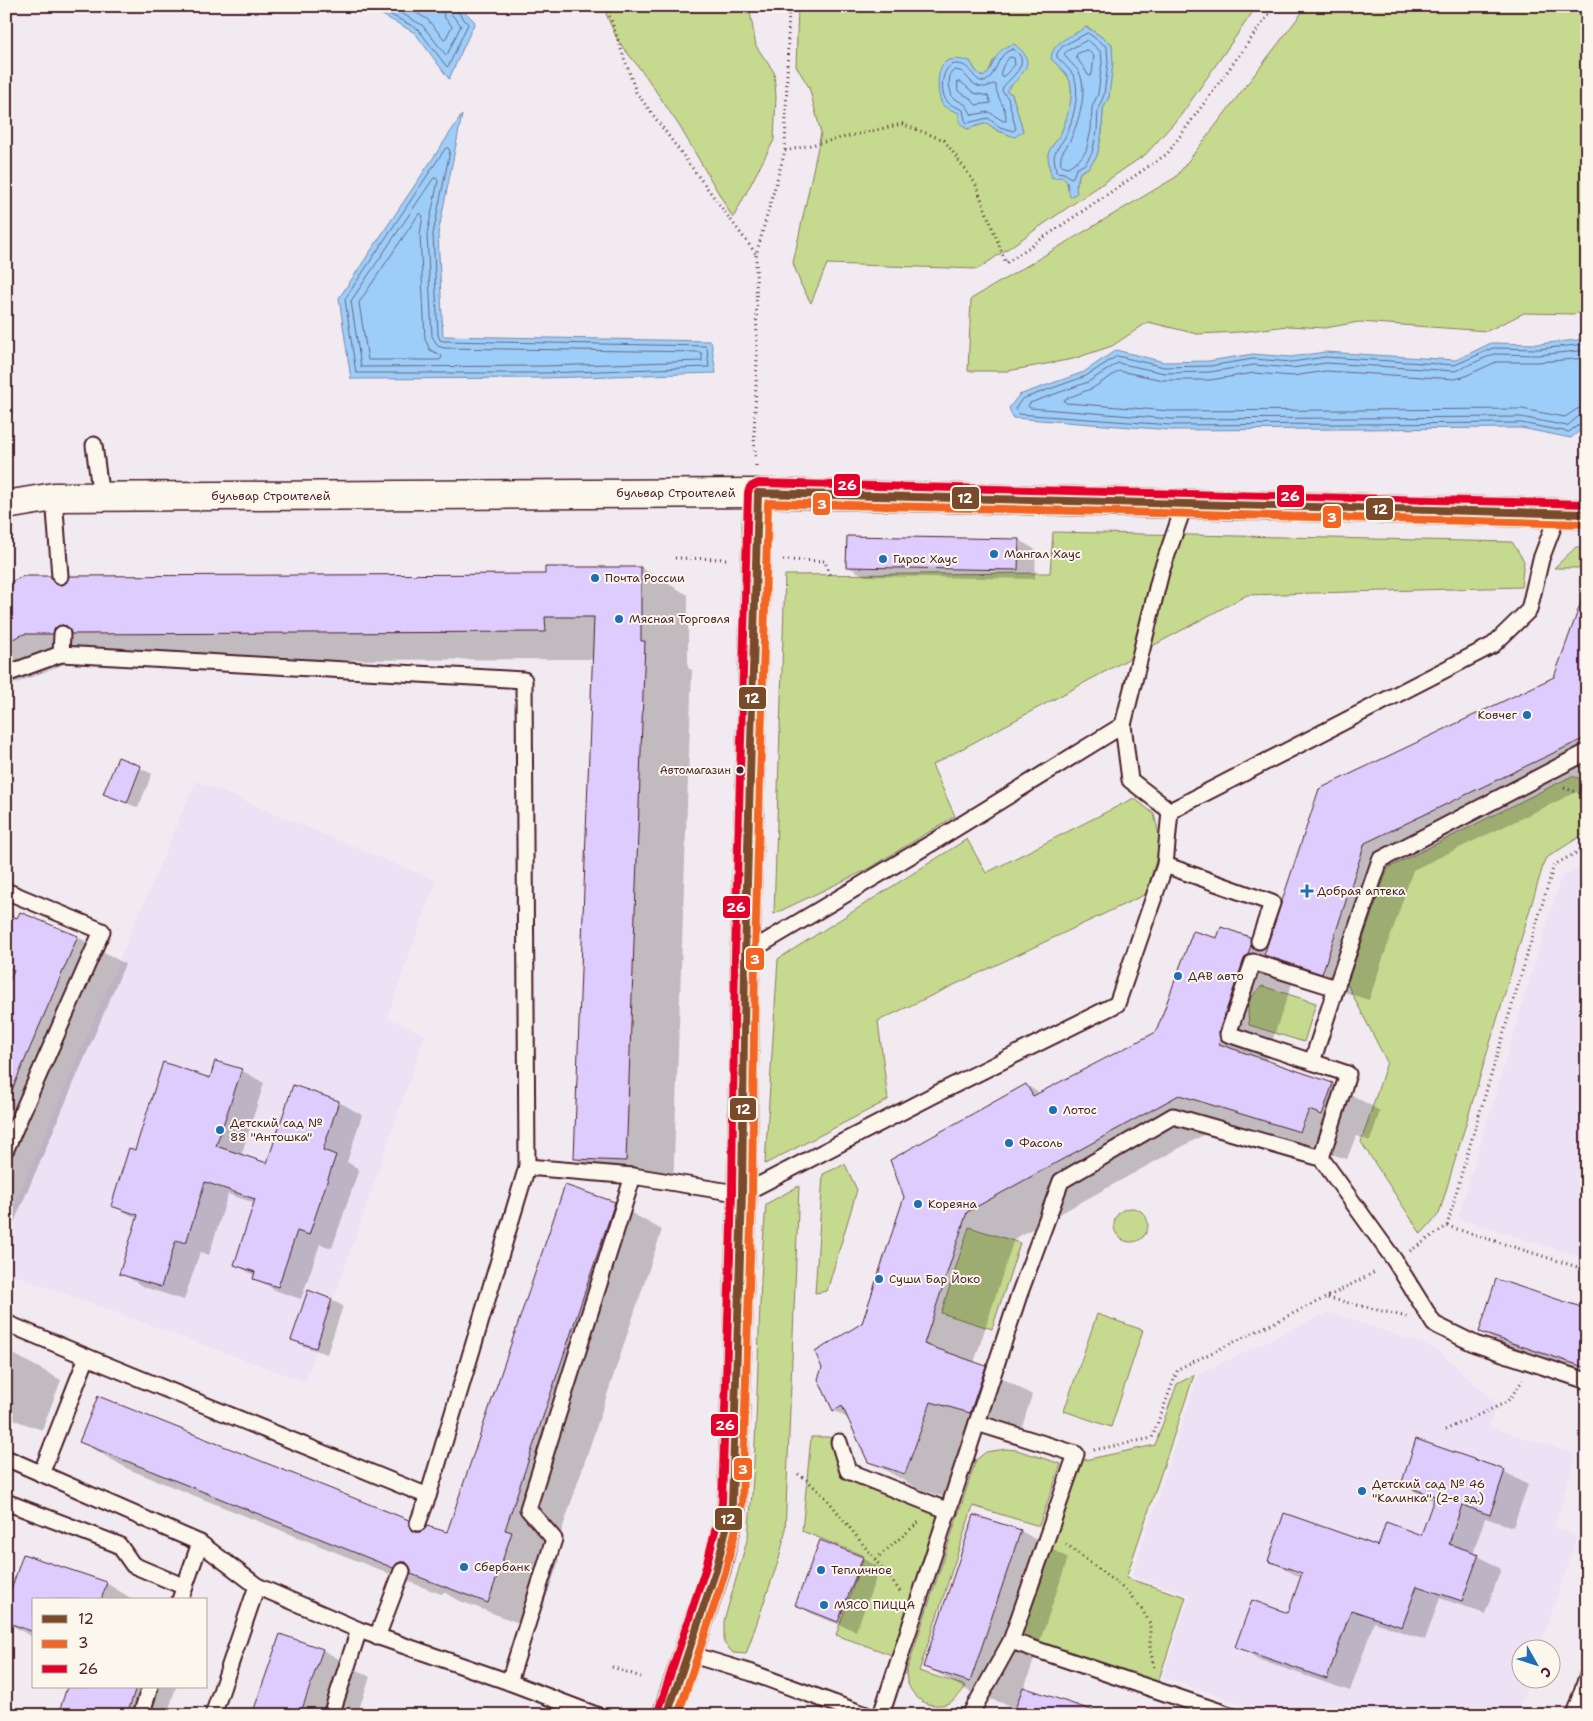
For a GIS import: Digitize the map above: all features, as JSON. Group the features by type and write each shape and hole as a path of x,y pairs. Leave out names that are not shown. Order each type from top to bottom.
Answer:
{"street":[{"name":"бульвар Строителей","path":"6,505 54,497 758,493 1587,514"},
{"path":"667,1715 716,1570 732,1504 742,1194 745,954 758,493"}],"lane":[{"path":"94,445 101,498"},
{"path":"54,497 60,576"},
{"path":"1170,811 1130,780 1123,725 1161,572 1185,503"},
{"path":"1170,811 1493,645 1529,610 1541,560 1558,514"},
{"path":"61,654 62,634"},
{"path":"6,674 61,654 524,680 527,1166 428,1496 418,1523"},
{"path":"745,954 943,836 1123,725"},
{"path":"1312,1062 1380,860 1587,752"},
{"path":"527,1166 633,1176 742,1194 1117,1004 1165,865 1170,811"},
{"path":"1165,865 1272,903 1228,1034 1348,1074 1321,1158"},
{"path":"6,891 102,931 6,1149"},
{"path":"1256,951 1336,988"},
{"path":"881,1715 1019,1295 1061,1181 1173,1116 1321,1158 1395,1262 1434,1324 1475,1344 1587,1381"},
{"path":"509,1682 554,1539 528,1509 633,1176"},
{"path":"6,1323 428,1496"},
{"path":"41,1474 87,1357"},
{"path":"970,1715 1011,1641 1076,1454 977,1423"},
{"path":"839,1442 848,1471 949,1511"},
{"path":"6,1458 200,1543 257,1586 377,1637 509,1682 595,1715"},
{"path":"6,1502 119,1545 133,1565 183,1593 200,1543"},
{"path":"377,1637 402,1571"},
{"path":"213,1715 257,1586"},
{"path":"331,1715 359,1630"},
{"path":"1011,1641 1230,1715"},
{"path":"689,1654 752,1673 866,1715"},
{"path":"1574,1715 1587,1676"},
{"path":"140,1715 150,1688"}],"path":[{"path":"609,6 609,14 636,92 756,255"},
{"path":"758,493 754,438 757,359 756,255 785,151 789,6"},
{"path":"785,151 902,124 944,140 974,183 1006,263 1167,154 1275,6"},
{"path":"1076,1454 1152,1438 1178,1369 1395,1262 1447,1226 1554,865 1587,846"},
{"path":"1447,1226 1587,1270"},
{"path":"1327,1297 1434,1324"},
{"path":"1446,1430 1507,1402 1535,1364"},
{"path":"798,1474 827,1499 916,1612"},
{"path":"876,1559 924,1518 949,1511"},
{"path":"1049,1530 1128,1592 1142,1610 1150,1624 1150,1649 1154,1670 1162,1692"},
{"path":"612,1667 641,1677"}],"shaded area":[{"name":"Детский сад № 88 \"Антошка\"","path":"196,781 436,881 387,1017 425,1035 305,1382 6,1272 6,1224"},
{"path":"1587,863 1587,1259 1458,1218 1561,877"},
{"name":"Детский сад № 46 \"Калинка\" (2-е зд.)","path":"1329,1312 1437,1349 1496,1404 1489,1427 1576,1454 1554,1527 1577,1536 1543,1638 1510,1638 1510,1688 1526,1688 1517,1715 1275,1715 1163,1677 1190,1595 1132,1576 1199,1374"}],"green space":[{"path":"608,6 749,6 756,46 774,72 776,97 774,140 733,218 680,127 645,75 618,41 606,14"},
{"path":"798,6 1257,6 1181,115 1146,154 978,269 827,264 811,303 801,285 793,263 821,133 809,87 796,66","holes":["1087,27 1112,44 1109,97 1103,109 1102,132 1097,156 1088,168 1080,172 1076,187 1068,190 1067,182 1062,177 1053,145 1061,132 1068,114 1071,86 1066,74 1051,59 1074,35","970,61 976,71 983,77 988,73 993,61 1013,83 1006,91 1012,94 1023,131 998,131 987,123 967,129 960,123 959,113 944,106 939,79 944,63"]},
{"path":"1307,6 1587,6 1587,312 1573,314 1524,313 1487,331 1359,322 1325,328 1287,326 1240,332 1197,334 1148,322 1112,346 1073,359 1008,371 968,371 971,299 1176,177"},
{"path":"1053,532 1512,542 1524,561 1521,587 1247,595 932,765 955,816 868,869 774,914 785,575 1050,573"},
{"path":"1576,547 1587,547 1587,568 1554,568"},
{"path":"1572,776 1587,781 1587,832 1545,859 1439,1214 1421,1234 1361,1142 1387,1062 1347,984 1388,868"},
{"path":"1134,798 1154,814 1161,843 1146,894 878,1021 888,1100 765,1164 778,959 967,839 986,873"},
{"path":"1262,986 1316,1003 1304,1042 1249,1025 1249,1003 1253,995"},
{"path":"845,1164 857,1190 827,1291 815,1293 823,1174"},
{"path":"799,1186 785,1533 779,1559 746,1654 733,1653 724,1643 724,1621 748,1537 752,1496 766,1204"},
{"path":"1131,1208 1143,1213 1148,1225 1143,1237 1131,1242 1119,1237 1114,1225 1119,1213"},
{"path":"969,1227 1020,1243 992,1329 941,1313"},
{"path":"1097,1314 1143,1330 1111,1427 1064,1411"},
{"path":"1194,1375 1126,1578 1186,1597 1158,1682 1021,1636 1080,1461 1155,1445 1177,1384"},
{"path":"811,1437 829,1437 835,1441 842,1473 941,1508 892,1655 836,1635 864,1556 802,1531"},
{"path":"1006,1449 1017,1450 1061,1464 1039,1526 973,1506 919,1671 966,1686 949,1703 931,1705 914,1694 907,1681 906,1673 976,1460 986,1452"}],"water":[{"path":"366,6 459,6 475,22 449,79 415,33"},
{"path":"1086,27 1112,44 1113,63 1109,97 1103,109 1102,132 1097,156 1088,168 1080,172 1076,187 1077,193 1070,197 1067,182 1062,177 1052,178 1049,164 1049,152 1059,138 1071,99 1071,85 1068,76 1051,59 1052,53 1059,43"},
{"path":"1014,44 1022,51 1027,63 1022,74 1006,91 1012,94 1023,131 1015,137 998,131 987,123 967,129 960,123 959,113 948,109 942,104 938,85 941,67 950,60 970,61 976,71 983,77 991,68 1001,50"},
{"path":"462,115 438,234 443,336 711,341 716,373 545,378 351,379 339,298"},
{"path":"1587,339 1587,425 1571,438 1521,428 1171,430 1013,418 1009,408 1019,395 1084,372 1116,350 1164,362 1209,361 1253,354 1291,357 1325,352 1456,360 1491,343 1537,344"}],"building":[{"path":"847,536 1019,539 1018,570 846,567"},
{"path":"545,567 641,567 641,641 645,641 626,1161 574,1159 594,617 545,617 546,632 71,634 67,626 62,625 54,629 53,634 24,634 6,642 6,584 24,576 51,576 53,582 60,585 66,583 69,576 545,574"},
{"path":"1584,594 1587,594 1587,737 1365,843 1322,974 1264,955 1319,789 1554,677"},
{"path":"118,757 141,766 127,803 103,794"},
{"path":"20,912 78,936 6,1104 6,988 14,970 6,967 6,914 17,918"},
{"path":"1221,927 1250,937 1251,945 1244,959 1219,1031 1219,1044 1333,1083 1322,1115 1309,1110 1300,1132 1179,1095 967,1212 924,1344 986,1366 970,1413 931,1402 905,1474 868,1462 842,1406 833,1411 818,1379 822,1368 815,1352 862,1323 904,1197 890,1160 1026,1084 1033,1096 1156,1032 1193,931 1217,938"},
{"path":"215,1061 242,1069 216,1146 267,1163 293,1085 339,1101 323,1150 336,1155 309,1235 297,1231 278,1287 253,1279 255,1272 234,1265 255,1199 205,1182 186,1243 176,1240 161,1287 119,1274 138,1215 111,1206 129,1148 135,1150 163,1062 210,1078"},
{"path":"565,1185 615,1202 505,1530 512,1532 488,1603 411,1574 411,1569 406,1562 400,1562 393,1568 79,1442 98,1396 409,1520 409,1525 414,1532 424,1530 427,1526 447,1532"},
{"path":"1496,1279 1587,1309 1587,1368 1479,1332"},
{"path":"308,1290 332,1299 316,1348 291,1340"},
{"path":"1416,1439 1505,1470 1490,1515 1462,1505 1449,1544 1479,1554 1462,1601 1417,1586 1402,1627 1351,1610 1327,1679 1235,1647 1252,1600 1288,1613 1302,1573 1268,1561 1284,1513 1378,1546 1386,1522 1421,1535 1435,1496 1401,1485"},
{"path":"974,1515 1021,1530 970,1682 923,1667"},
{"path":"820,1540 863,1557 838,1622 795,1605"},
{"path":"23,1554 107,1582 102,1598 32,1598 32,1631 6,1622 6,1605"},
{"path":"280,1634 323,1649 300,1715 252,1715"},
{"path":"1023,1687 1094,1711 1093,1715 1013,1715"},
{"path":"67,1688 136,1688 127,1715 58,1715"}],"transit line":[{"name":"26","path":"658,1712 706,1567 722,1503 732,1194 735,954 748,493 750,487 758,483 1587,504"},
{"name":"12","path":"758,493 1587,514"},
{"name":"12","path":"667,1715 716,1570 732,1504 742,1194 745,954 758,493"},
{"name":"3","path":"678,1715 725,1573 742,1504 752,1194 755,954 768,503 1587,524"}],"place":[{"name":"Мангал Хаус","path":"994,554"},
{"name":"Гирос Хаус","path":"883,559"},
{"name":"Почта России","path":"595,578"},
{"name":"Мясная Торговля","path":"619,619"},
{"name":"Ковчег","path":"1527,715"},
{"name":"Автомагазин","path":"740,770"},
{"name":"Добрая аптека","path":"1307,891"},
{"name":"ДАВ авто","path":"1178,976"},
{"name":"Лотос","path":"1053,1110"},
{"name":"Детский сад № 88 \"Антошка\"","path":"220,1130"},
{"name":"Фасоль","path":"1009,1143"},
{"name":"Кореяна","path":"918,1204"},
{"name":"Суши Бар Йоко","path":"879,1279"},
{"name":"Детский сад № 46 \"Калинка\" (2-е зд.)","path":"1362,1491"},
{"name":"Сбербанк","path":"464,1567"},
{"name":"Тепличное","path":"821,1570"},
{"name":"МЯСО ПИЦЦА","path":"824,1605"}]}
